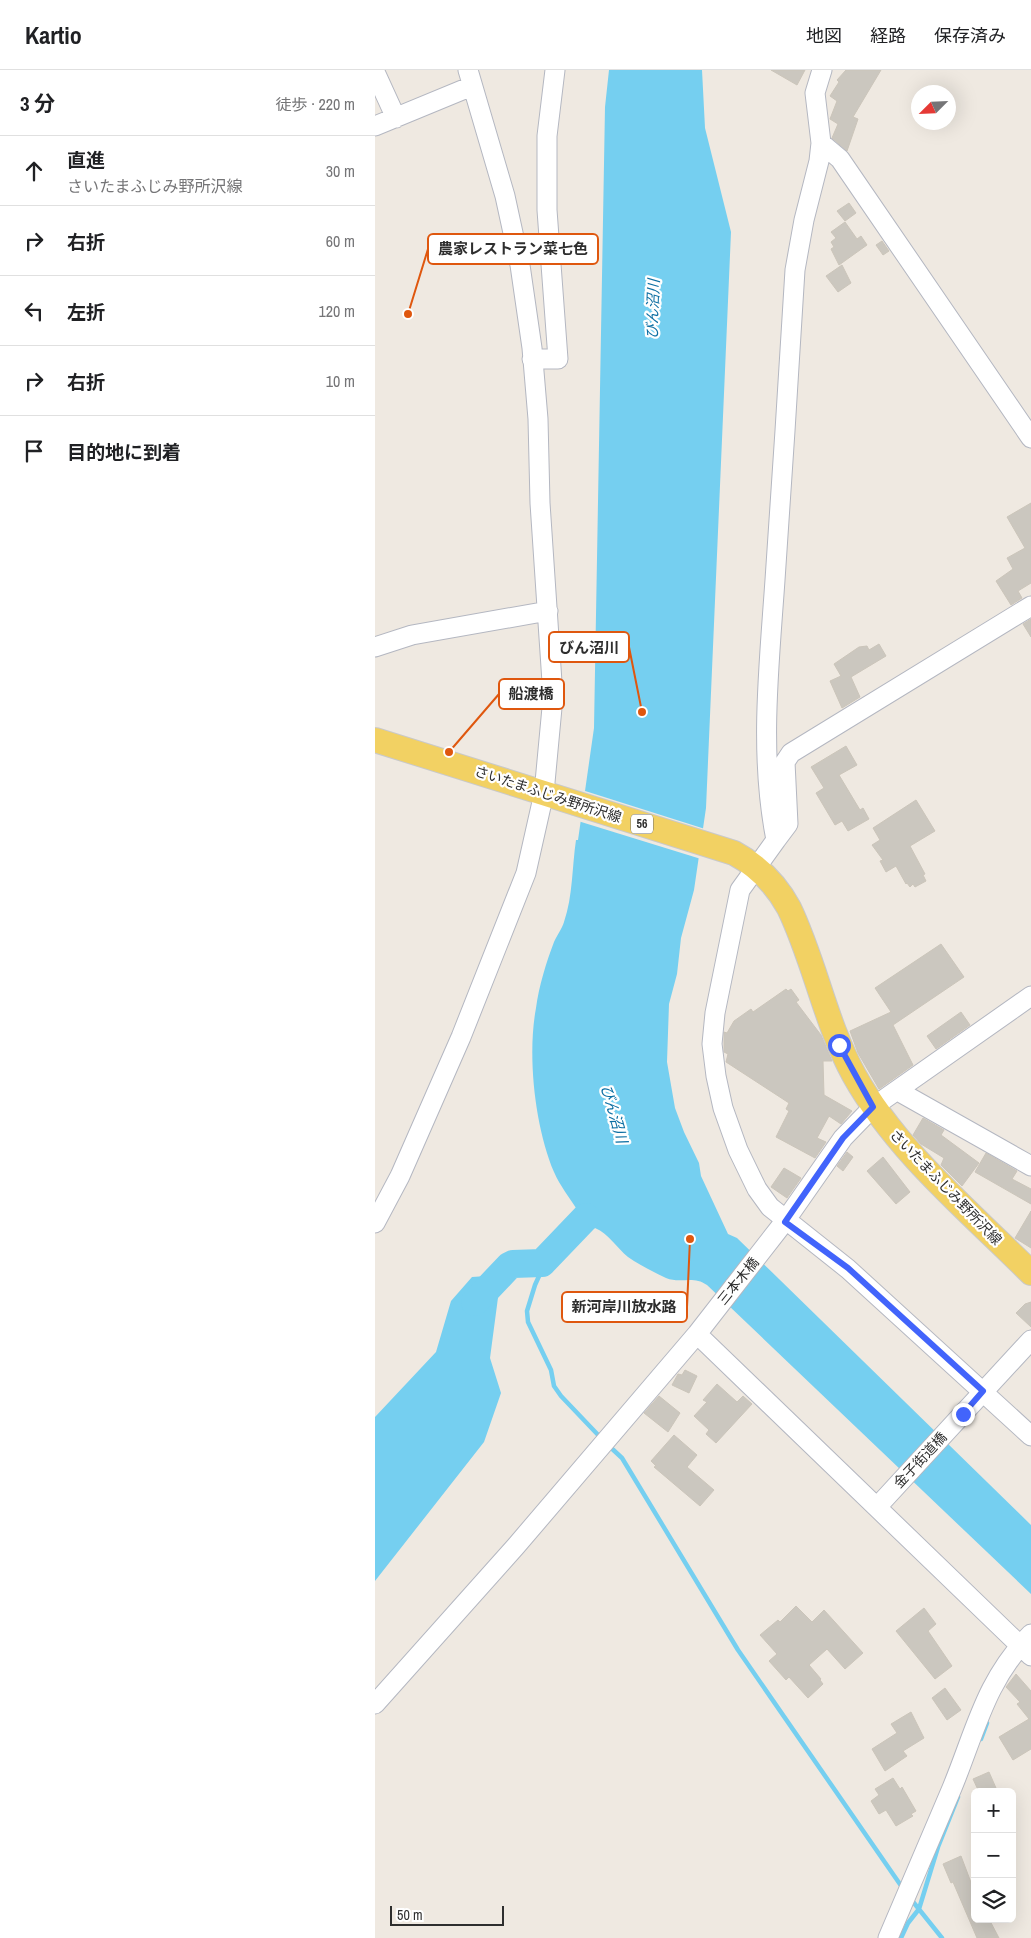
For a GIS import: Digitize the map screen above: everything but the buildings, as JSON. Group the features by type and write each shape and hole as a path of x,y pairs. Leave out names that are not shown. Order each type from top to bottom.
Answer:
{"main road":[{"name":"さいたまふじみ野所沢線","path":"375,740 734,853 757,868 778,888 789,908 839,1045 873,1107 917,1161 1031,1273"}],"street":[{"path":"533,358 558,359 547,210 547,136 555,70"},
{"path":"777,840 769,790 766,742 773,608 795,270 804,220 817,178 821,143 815,93 823,70"},
{"path":"375,72 396,118"},
{"path":"375,126 396,118 470,78 505,196 520,265 533,358 553,697 547,794 526,873 461,1037 400,1176 375,1223"},
{"path":"821,143 840,159 1031,438"},
{"path":"1031,606 791,753 785,762 788,824 739,890 719,988 712,1044 723,1108 737,1150 757,1189 770,1207 785,1222 848,1268 1031,1436"},
{"path":"375,647 412,635 548,611"},
{"name":"三本木橋","path":"375,1704 516,1546 700,1329 785,1222 843,1138 873,1107 1031,996"},
{"path":"898,1091 1031,1166"},
{"path":"700,1329 877,1507 1028,1642 993,1682 979,1711 953,1787 889,1938"},
{"name":"金子街道橋","path":"877,1507 1031,1340"}],"water":[{"path":"609,70 702,70 705,128 731,232 706,808 694,890 681,938 677,974 669,1004 667,1062 675,1108 699,1163 701,1176 728,1234 737,1238 1031,1525 1031,1594 707,1285 692,1280 671,1280 652,1271 628,1257 609,1237 595,1228 586,1233 583,1231 564,1247 559,1242 576,1225 573,1221 578,1211 556,1177 547,1154 538,1113 532,1048 533,1027 541,983 554,942 563,925 569,902 576,840 578,840 594,728 605,107"},
{"path":"501,1275 490,1358 501,1393 484,1442 375,1581 375,1417 436,1352 451,1301 472,1277"}],"pier":[{"path":"582,790 705,829 701,859 578,821"}],"waterway":[{"name":"びん沼川","path":"475,1302 509,1266 513,1264 542,1263 586,1217"},
{"path":"542,1263 544,1265 535,1285 527,1311 528,1322 551,1370 554,1386 561,1396 601,1438"},
{"path":"608,1445 622,1458 738,1650 904,1890"},
{"path":"981,1739 987,1723"},
{"path":"901,1938 908,1923 919,1909 938,1847 958,1797"},
{"path":"910,1898 942,1938"}],"place":[{"name":"農家レストラン菜七色","path":"408,314"},
{"name":"びん沼川","path":"642,712"},
{"name":"船渡橋","path":"449,752"},
{"name":"新河岸川放水路","path":"690,1239"}],"route":[{"path":"839,1045 873,1107 843,1138 785,1222 848,1268 983,1391 963,1414"}]}
